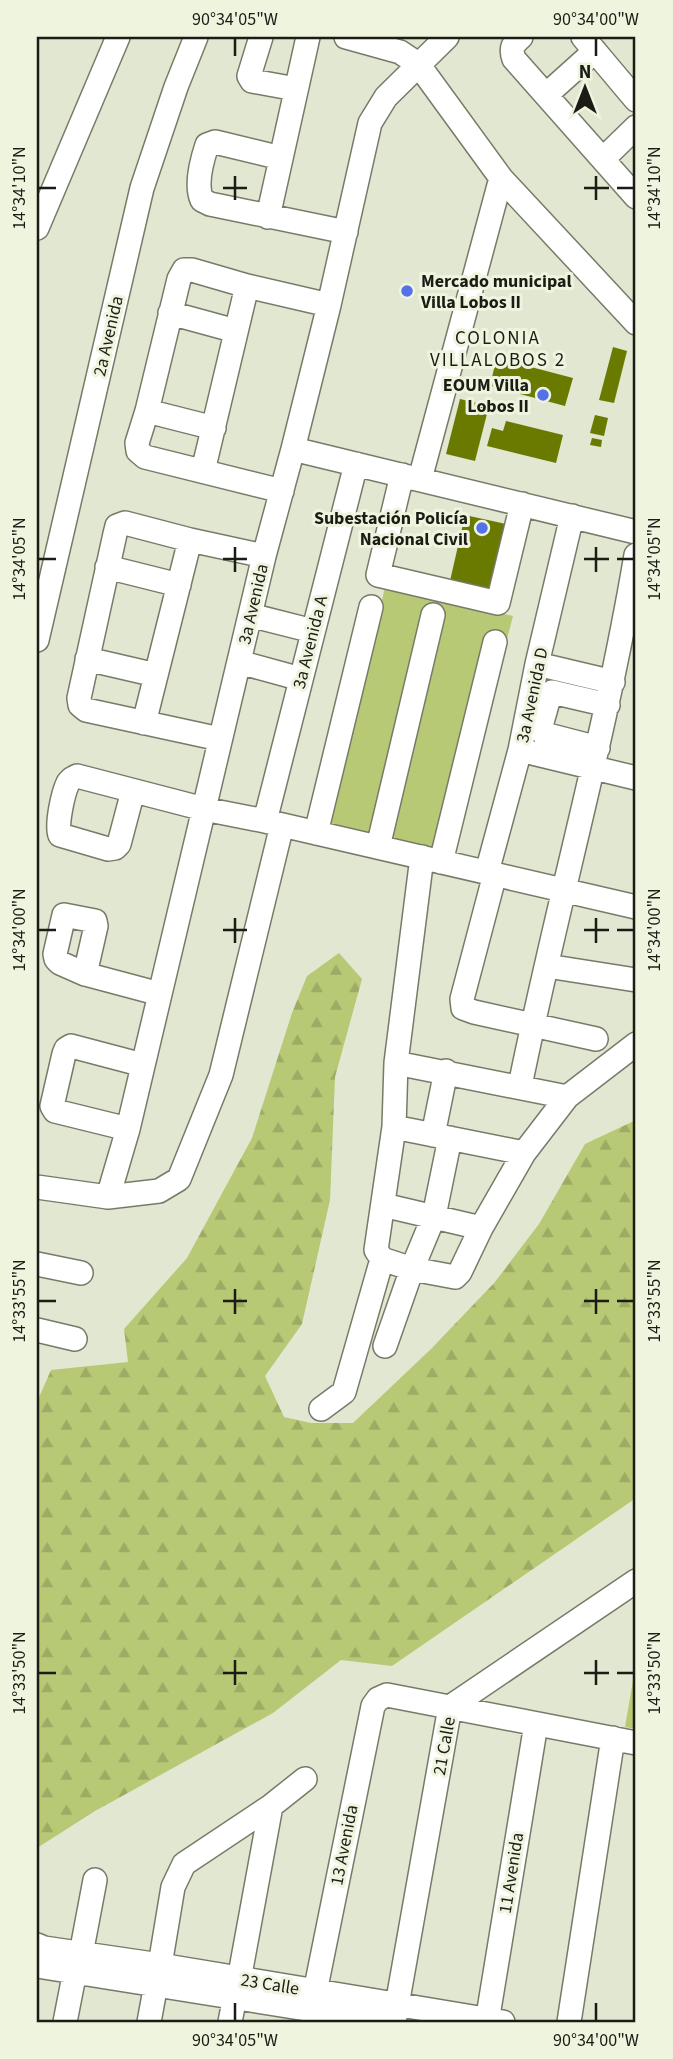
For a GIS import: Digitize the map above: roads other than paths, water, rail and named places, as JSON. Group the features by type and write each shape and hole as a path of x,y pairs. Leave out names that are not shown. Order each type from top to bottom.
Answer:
{"street":[{"path":"37,228 118,37"},
{"name":"2a Avenida","path":"37,640 142,188 196,37"},
{"path":"261,37 249,79 296,89"},
{"path":"268,217 308,37"},
{"path":"346,37 400,52 418,64 501,178 636,323"},
{"name":"3a Avenida","path":"108,1198 128,1129 264,556 329,304 370,123 386,97 447,37"},
{"path":"521,37 511,50 514,59 636,197"},
{"path":"546,95 589,44 636,100"},
{"path":"603,159 636,127"},
{"path":"281,158 215,142 207,145 198,192 202,200 210,204 346,232"},
{"path":"501,178 411,477 378,575 498,603 522,504"},
{"path":"282,491 145,457 138,451 137,443 179,279 184,270 329,304"},
{"path":"203,471 247,286"},
{"path":"170,313 236,331"},
{"path":"147,411 214,428"},
{"path":"293,449 636,531"},
{"name":"3a Avenida A","path":"37,1187 108,1198 159,1191 179,1179 221,1075 301,679 356,464"},
{"name":"3a Avenida D","path":"533,1025 463,1008 461,999 572,516"},
{"path":"220,739 86,710 80,705 79,698 107,567 117,526 125,523 264,556"},
{"path":"144,723 190,540"},
{"path":"520,1086 608,705 634,585 636,555"},
{"path":"107,567 179,584"},
{"path":"316,833 371,607"},
{"path":"250,615 313,631"},
{"path":"378,847 433,615"},
{"path":"495,642 431,859 397,1063 394,1127 376,1250 382,1259 412,1269 455,1277 524,1153 567,1097 636,1044"},
{"path":"87,659 156,675"},
{"path":"239,662 301,679"},
{"path":"537,664 613,682"},
{"path":"608,705 552,692 541,726 544,734 636,778"},
{"path":"520,750 596,758"},
{"path":"133,791 636,907"},
{"path":"547,966 636,980"},
{"path":"85,974 160,994"},
{"path":"533,1025 596,1039"},
{"path":"128,1129 55,1111 52,1106 64,1054 71,1046 142,1065"},
{"path":"397,1063 567,1097"},
{"path":"384,1346 434,1216 446,1071"},
{"path":"394,1127 524,1153"},
{"path":"383,1205 481,1228"},
{"path":"321,1409 344,1392 382,1259"},
{"path":"37,1264 81,1273"},
{"path":"37,1330 75,1339"},
{"name":"21 Calle","path":"393,2017 450,1707 636,1581"},
{"name":"13 Avenida","path":"318,2008 373,1706 378,1699 387,1695 450,1707"},
{"path":"450,1707 636,1743"},
{"name":"11 Avenida","path":"492,2021 536,1724"},
{"path":"569,2022 613,1738"},
{"path":"149,2022 173,1886 184,1864 271,1806 305,1779"},
{"path":"230,2022 271,1806"},
{"path":"65,2022 95,1880"},
{"name":"23 Calle","path":"37,1945 78,1962 237,1988 318,2008 393,2017 492,2021"},
{"name":"23 Calle","path":"37,1965 78,1962"}],"place":[{"name":"Mercado municipal Villa Lobos II","path":"407,291"},
{"name":"EOUM Villa Lobos II","path":"543,395"},
{"name":"Subestación Policía Nacional Civil","path":"482,528"}],"district":[{"name":"COLONIA VILLALOBOS 2","path":"498,348"}]}
